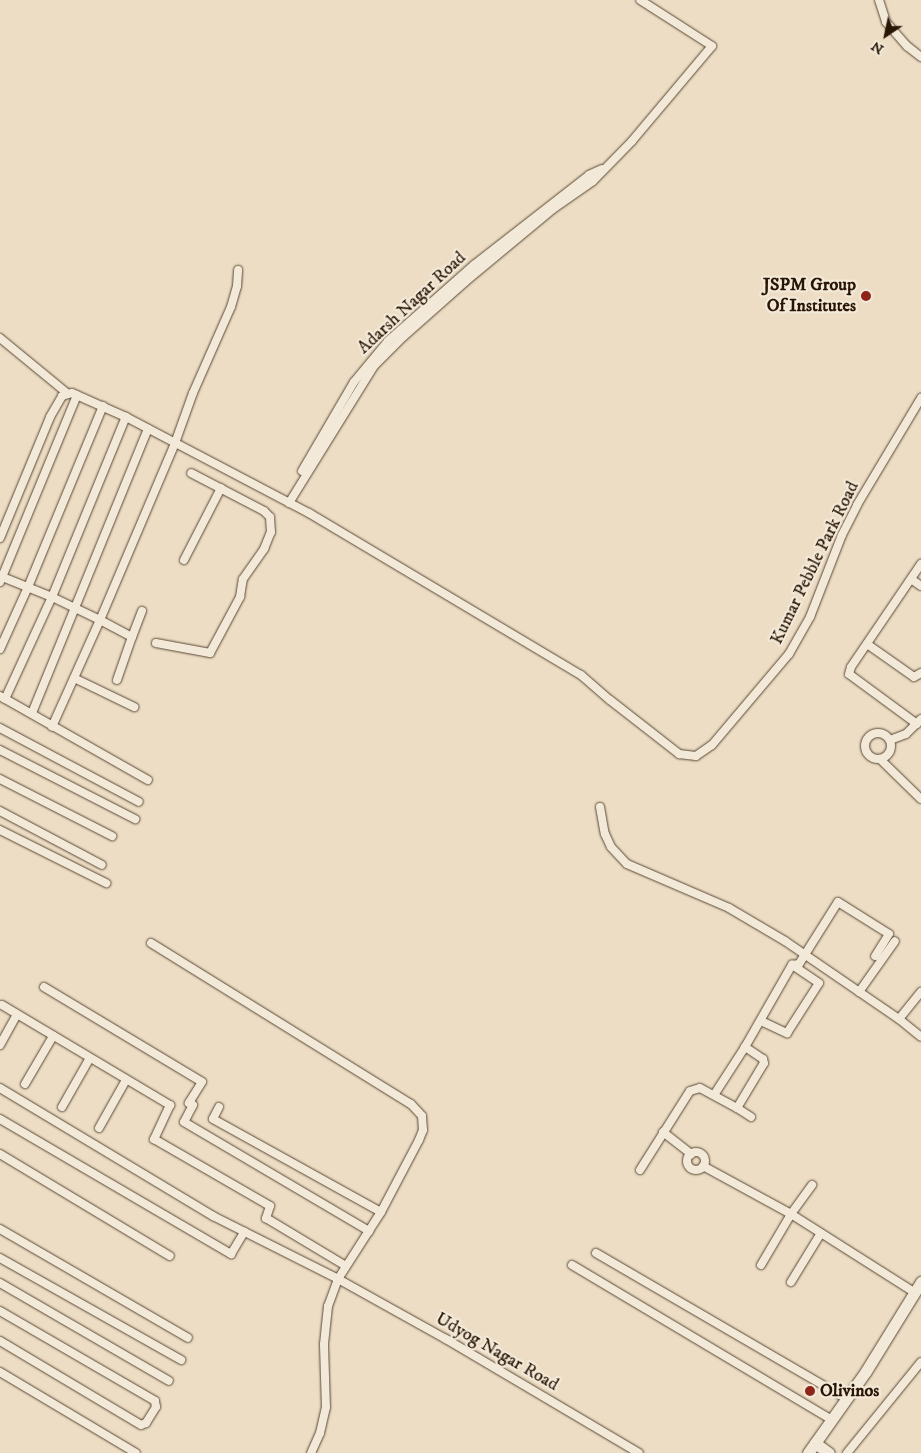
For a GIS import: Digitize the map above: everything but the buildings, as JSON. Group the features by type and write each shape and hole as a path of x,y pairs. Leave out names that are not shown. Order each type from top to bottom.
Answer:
{"main road":[{"path":"808,1453 847,1399 921,1282"},
{"path":"815,1443 829,1453"}],"street":[{"name":"Adarsh Nagar Road","path":"287,502 354,382 388,340 488,253 589,175 604,169 632,141 712,46 640,0"},
{"path":"879,0 886,22 907,46 921,57"},
{"path":"52,727 100,620 175,443 193,393 231,307 237,286 238,270"},
{"path":"0,338 67,394 78,394 1,578 52,597 132,637"},
{"path":"0,538 50,416 59,401 67,394"},
{"name":"Kumar Pebble Park Road","path":"78,394 126,417 287,502 581,675 679,754 696,756 702,754 778,670 789,654 810,618 838,544 857,505 921,398"},
{"path":"0,649 28,587 102,406"},
{"path":"126,417 52,597 3,697 52,727 148,780"},
{"path":"32,713 148,429"},
{"path":"156,643 210,653 240,597 244,579 264,549 272,523 270,517 264,511 191,473"},
{"path":"231,493 239,478"},
{"path":"184,560 221,488"},
{"path":"890,740 906,734 919,721 851,677 849,670 921,564"},
{"path":"911,579 921,586"},
{"path":"117,680 142,611"},
{"path":"867,644 914,677 921,673"},
{"path":"74,678 134,707"},
{"path":"0,728 139,802"},
{"path":"880,759 885,758 891,750 890,740 877,733 872,735 866,742 866,748 870,756 880,759 921,799"},
{"path":"0,750 135,819"},
{"path":"0,779 112,836"},
{"path":"600,807 605,834 611,847 627,864 729,908 805,955 921,1036"},
{"path":"0,811 102,865"},
{"path":"0,830 106,883"},
{"path":"792,965 798,964 805,955 838,902 889,934 875,956"},
{"path":"859,992 895,941"},
{"path":"150,943 418,1110 423,1123 419,1140 382,1212 338,1279 328,1306 325,1320 326,1407 320,1433 311,1453"},
{"path":"714,1095 761,1021 792,965"},
{"path":"761,1021 787,1033 819,983 792,965"},
{"path":"44,987 202,1082 189,1103 193,1105 184,1122 369,1231"},
{"path":"899,1019 921,992"},
{"path":"2,1005 170,1105 154,1139 270,1206 266,1218 346,1266"},
{"path":"0,1045 17,1014"},
{"path":"25,1084 54,1036"},
{"path":"738,1108 764,1063 763,1059 744,1047"},
{"path":"62,1107 90,1058"},
{"path":"99,1128 126,1080"},
{"name":"Udyog Nagar Road","path":"0,1088 213,1216 338,1279 446,1339 639,1453"},
{"path":"640,1170 690,1091 700,1088 751,1117"},
{"path":"219,1106 213,1118 382,1212"},
{"path":"0,1119 231,1254 244,1232"},
{"path":"664,1132 690,1154"},
{"path":"690,1154 696,1152 701,1154 704,1158 703,1166"},
{"path":"0,1154 170,1256"},
{"path":"690,1154 687,1162 690,1167 698,1169 703,1166"},
{"path":"703,1166 791,1214 914,1292"},
{"path":"761,1265 791,1214 812,1185"},
{"path":"0,1229 188,1338"},
{"path":"791,1282 821,1233"},
{"path":"596,1253 847,1399"},
{"path":"0,1258 181,1360"},
{"path":"572,1265 832,1420"},
{"path":"0,1283 169,1382"},
{"path":"0,1311 155,1401 156,1407 146,1423 141,1425 0,1340"},
{"path":"847,1453 921,1362"},
{"path":"0,1372 136,1453"}],"place":[{"name":"JSPM Group Of Institutes","path":"866,296"},
{"name":"Olivinos","path":"810,1391"}]}
